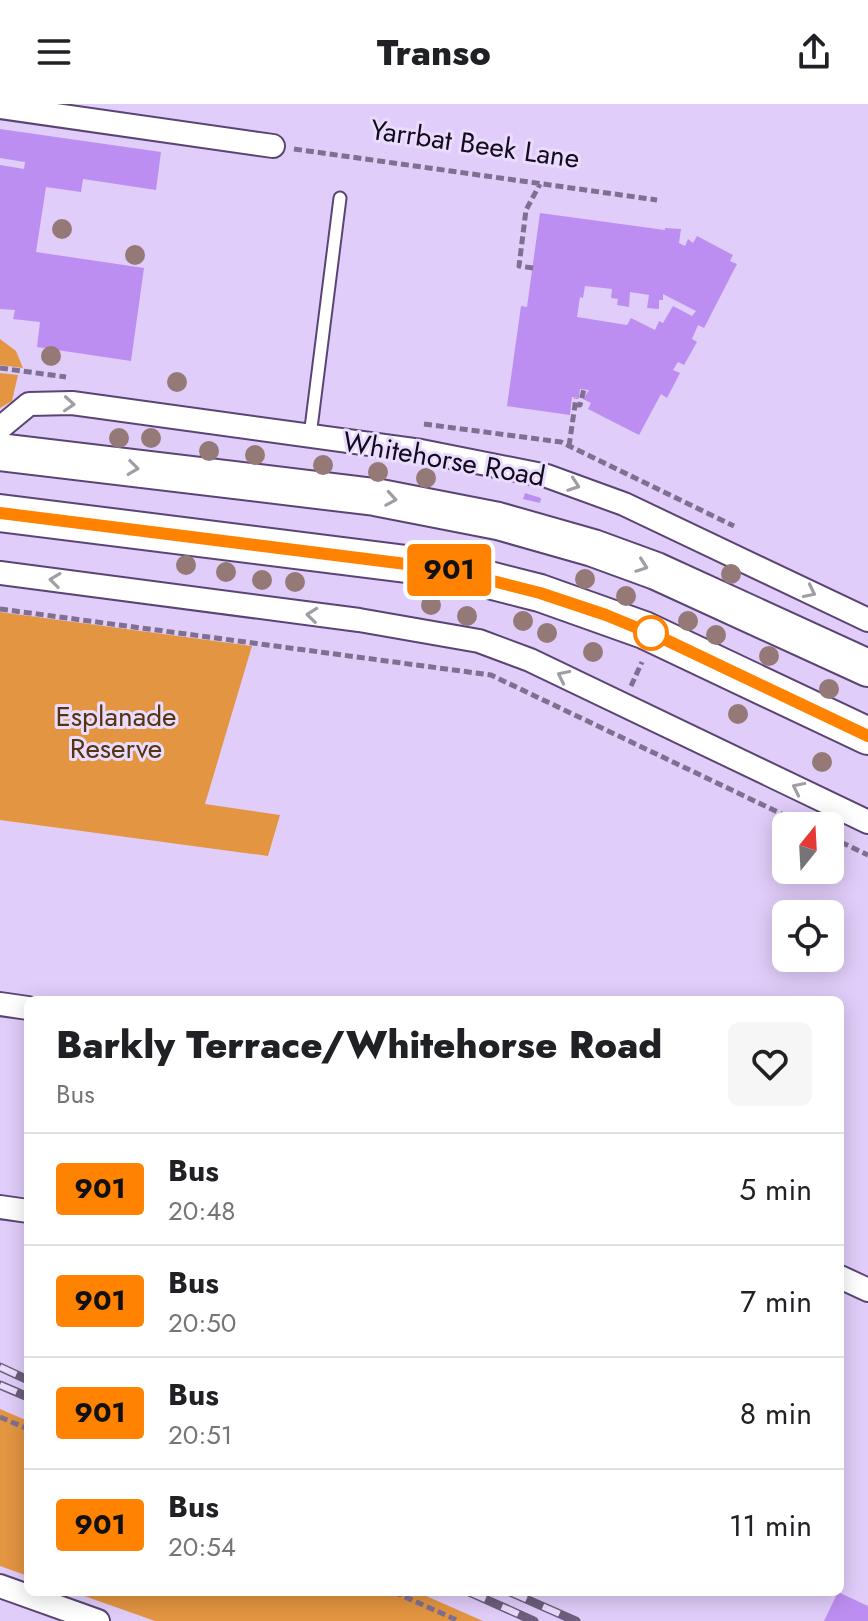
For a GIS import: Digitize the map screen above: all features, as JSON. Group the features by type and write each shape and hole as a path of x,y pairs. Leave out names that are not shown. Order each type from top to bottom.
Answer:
{"highway":[{"name":"Whitehorse Road","path":"0,452 375,497 461,511 578,543 656,571 868,668"},
{"path":"0,513 446,569 540,593 606,615 671,642 868,736"}],"street":[{"path":"0,107 273,146"},
{"name":"Whitehorse Road","path":"0,428 29,404 62,403 497,465 577,485 670,524 868,620"},
{"path":"0,573 359,620 479,641 530,660 868,822"},
{"path":"0,1004 24,1007"},
{"path":"0,1207 24,1210"},
{"path":"844,1279 868,1290"},
{"path":"0,1586 24,1595"},
{"path":"28,1596 98,1621"}],"lane":[{"path":"310,436 340,198"}],"path":[{"name":"Yarrbat Beek Lane","path":"273,146 657,200"},
{"path":"533,268 519,266 526,210 540,184"},
{"path":"569,446 575,401 580,405 584,389"},
{"path":"0,609 491,675 778,812"},
{"path":"627,694 644,658"},
{"path":"844,844 868,855"},
{"path":"0,1417 24,1427"},
{"path":"403,1596 459,1621"}],"green space":[{"path":"0,339 16,351 23,368 0,365"},
{"path":"0,373 18,375 12,401 0,408"},
{"name":"Esplanade Reserve","path":"0,612 252,646 205,804 280,815 268,856 0,820"},
{"path":"0,1409 24,1419 24,1575 0,1566"},
{"path":"84,1596 426,1596 483,1621 155,1621"}],"building":[{"path":"0,129 161,152 156,190 83,179 81,192 46,187 36,252 144,268 131,361 37,347 40,322 13,319 15,310 0,309 0,165 24,169 25,162 0,158"},
{"path":"540,213 665,230 681,229 679,243 685,246 688,239 693,243 697,236 733,255 730,261 737,264 704,328 698,325 692,339 697,342 684,365 678,362 673,370 680,373 667,398 661,394 639,435 588,409 591,403 583,399 589,390 580,389 579,398 572,397 570,415 507,406 521,306 527,307","holes":["585,286 612,289 611,298 618,299 617,305 629,307 630,292 649,295 647,308 659,309 663,294 696,311 692,316 673,306 655,330 631,318 627,325 577,317"]},
{"path":"525,493 541,498 540,503 523,499"},
{"path":"844,1595 868,1606 868,1621 824,1621 836,1596"}],"railway":[{"path":"0,1367 24,1378"},
{"path":"0,1385 24,1395"},
{"path":"478,1596 534,1621"},
{"path":"519,1596 576,1621"}],"bus line":[{"name":"901","path":"0,513 446,569 540,593 664,639 868,736"}]}
